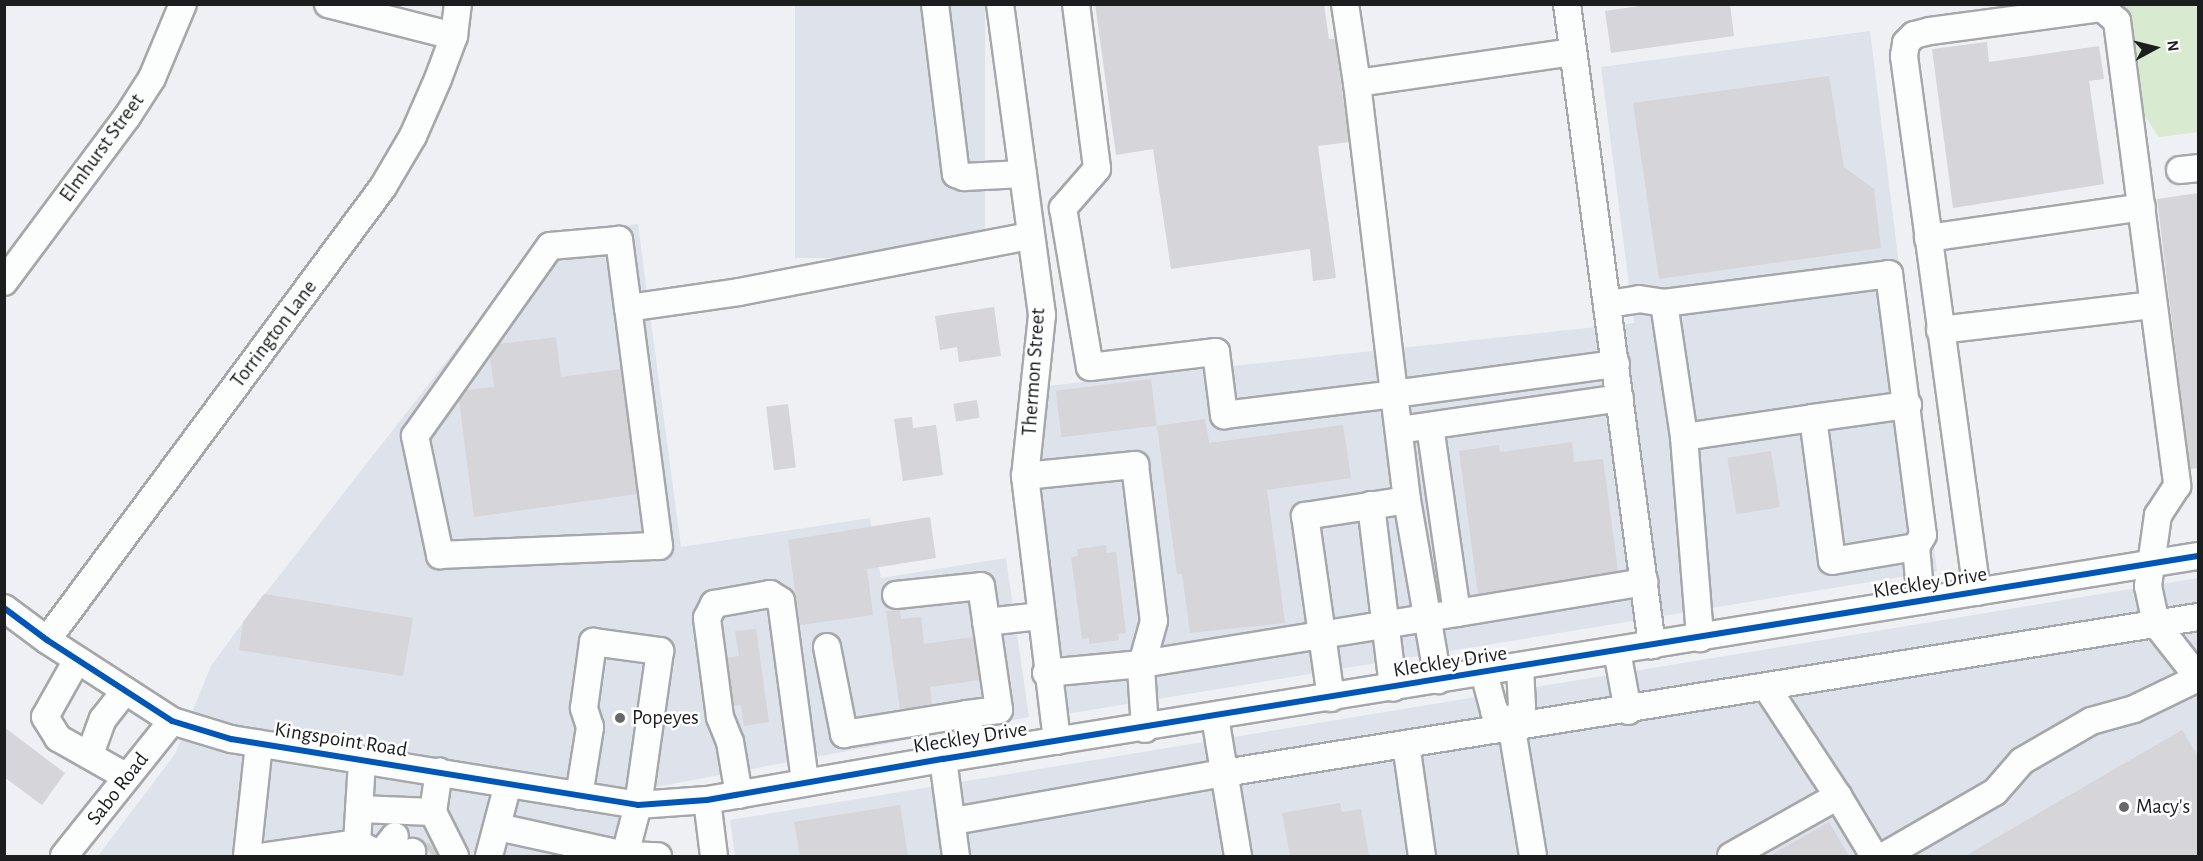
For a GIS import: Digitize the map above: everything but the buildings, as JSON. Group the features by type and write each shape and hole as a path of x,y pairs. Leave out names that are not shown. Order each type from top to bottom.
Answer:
{"street":[{"name":"Elmhurst Street","path":"4,282 127,117 152,78 183,4"},
{"path":"328,4 454,36"},
{"name":"Torrington Lane","path":"47,640 383,187 413,136 454,36 458,4"},
{"path":"935,4 956,174 964,177 1023,174"},
{"name":"Thermon Street","path":"1000,4 1042,315 1025,476 1046,673 1056,741"},
{"path":"1076,4 1097,169 1063,208 1090,367 1216,352 1224,416 1616,364"},
{"path":"1345,4 1357,83 1407,500 1438,680"},
{"path":"1567,4 1609,304 1652,645"},
{"path":"1884,856 1995,792 2022,761 2091,721 2134,710 2198,677 2156,624 2148,586 2158,515 2177,486 2117,21 2111,12 2087,9 1941,29 1914,35 1906,43 1904,56 1977,592"},
{"path":"1357,83 1573,52"},
{"path":"1928,237 2142,207"},
{"path":"628,308 739,292 1031,236"},
{"path":"619,240 628,308 659,546 440,555 415,436 550,246 619,240"},
{"path":"1609,304 1639,299 1664,303 1889,274 1908,405 1923,535 1916,547 1921,601"},
{"path":"1664,303 1684,437 1700,638"},
{"path":"1940,330 2154,305"},
{"path":"1398,430 1620,398"},
{"path":"1684,437 1908,405"},
{"path":"1814,418 1832,561 1916,547"},
{"path":"1430,426 1456,613"},
{"path":"1025,476 1136,465 1154,621 1142,664 1140,696 1145,729"},
{"path":"1331,698 1305,516 1407,500"},
{"path":"1371,506 1393,688"},
{"name":"Kleckley Drive","path":"707,800 973,754 1145,729 2199,556"},
{"path":"1046,673 1142,664 1644,582"},
{"path":"844,734 999,710 981,586 897,596"},
{"path":"739,795 730,742 720,717 707,618 714,604 770,594 781,601 805,782"},
{"name":"Kingspoint Road","path":"4,608 47,640 172,721 259,744 439,771 638,805 707,800"},
{"path":"986,622 1040,616"},
{"path":"954,821 1224,773 1628,711 2199,617"},
{"path":"579,796 590,727 585,708 593,642 660,651 638,805 625,855"},
{"path":"826,647 844,734 849,775"},
{"path":"1617,651 1628,711"},
{"path":"77,660 45,717 58,738 90,754 127,777"},
{"path":"1520,667 1522,706 1512,729 1533,856"},
{"path":"1485,673 1494,711 1512,729"},
{"path":"1767,688 1838,796 1874,856"},
{"path":"90,754 103,719 125,691"},
{"path":"967,714 973,754"},
{"path":"1215,717 1239,856"},
{"name":"Sabo Road","path":"64,856 172,721"},
{"path":"890,727 896,767"},
{"path":"247,856 259,744"},
{"path":"1406,744 1422,856"},
{"path":"943,759 954,821 956,856"},
{"path":"357,843 362,761"},
{"path":"418,839 439,771"},
{"path":"489,856 508,783"},
{"path":"1731,856 1838,796"},
{"path":"707,800 714,856"},
{"path":"359,810 418,839"},
{"path":"498,827 625,855 658,856"},
{"path":"266,856 357,843 418,839"}],"shaded area":[{"path":"795,5 985,5 985,258 795,258"},
{"path":"1870,31 1937,571 1066,714 1038,485 1047,386 1634,323 1601,67"},
{"path":"638,224 681,547 870,518 881,578 1006,558 1029,717 656,787 638,856 98,856 175,754 211,666 546,234"},
{"path":"2198,578 2198,856 735,856 730,820"}],"green space":[{"path":"2121,5 2198,5 2198,132 2159,137 2142,112"}],"tunnel":[{"path":"433,856 437,852"}],"cycle path":[{"path":"4,608 47,640 172,721 231,739 638,805 707,800 943,759 2198,556"}],"place":[{"name":"Popeyes","path":"620,718"},
{"name":"Macy's","path":"2124,807"}]}
